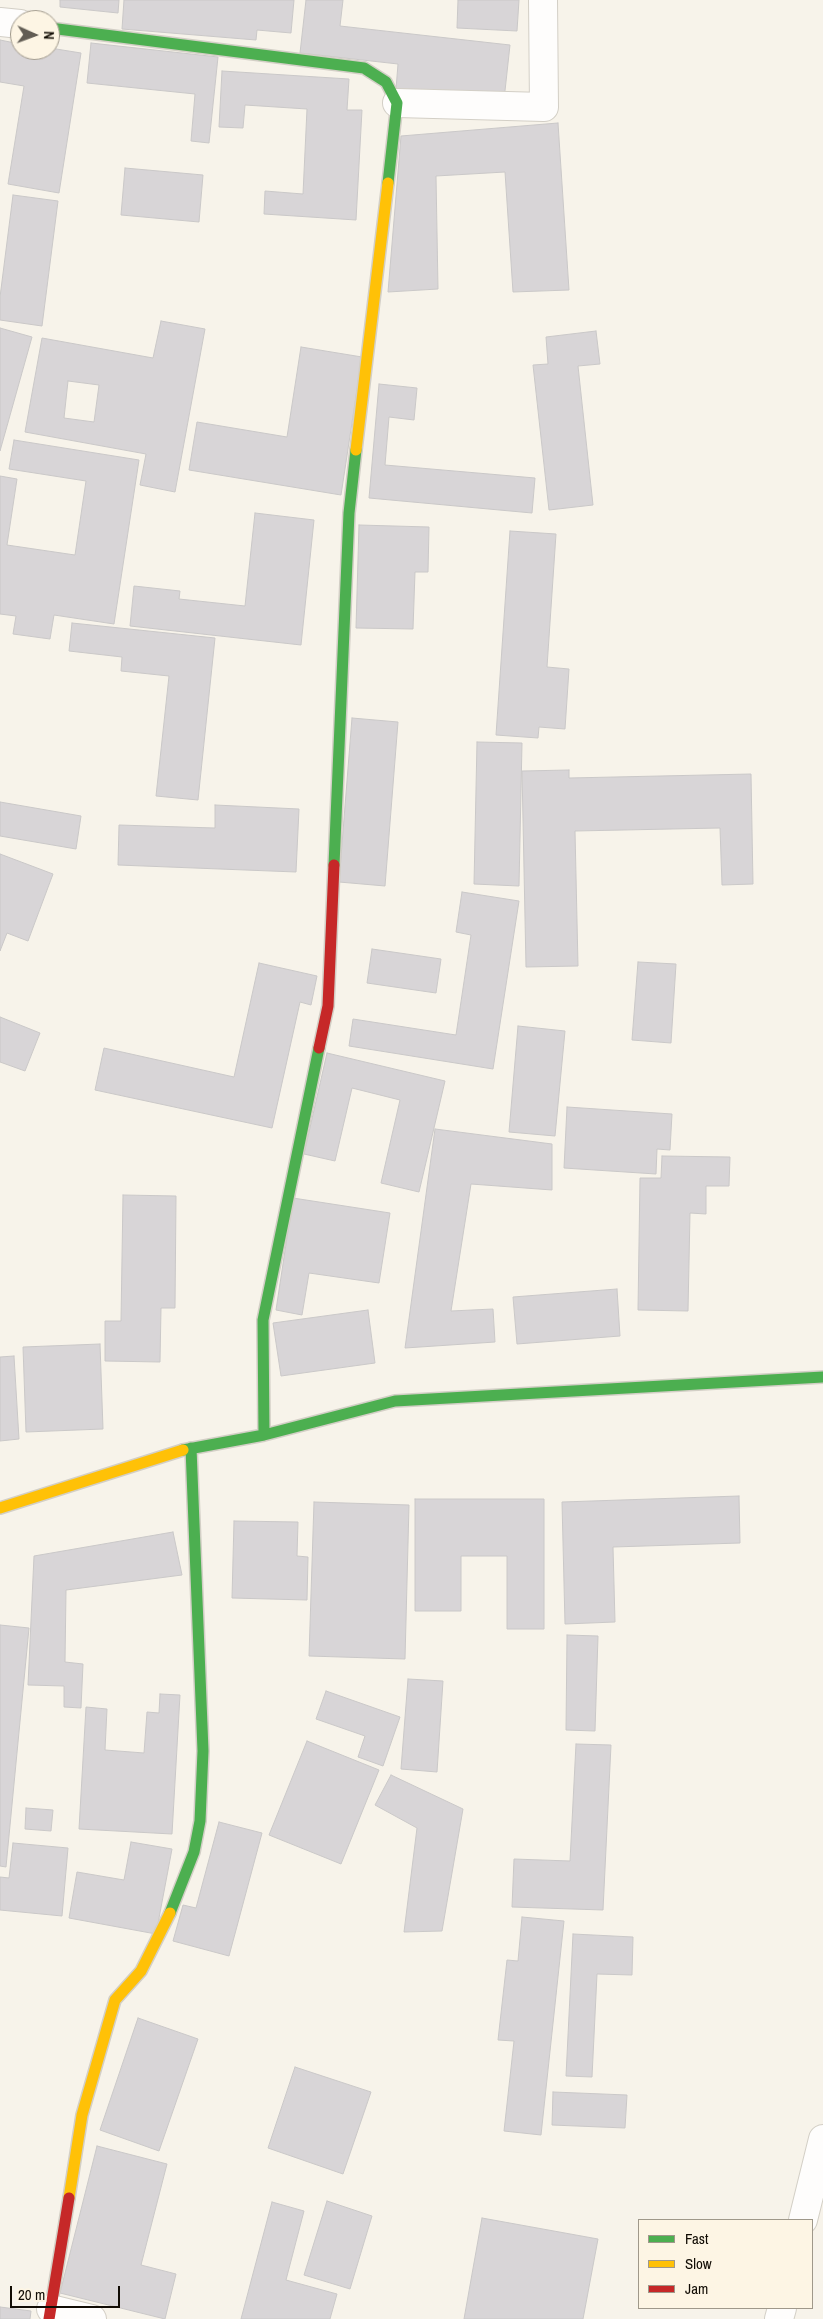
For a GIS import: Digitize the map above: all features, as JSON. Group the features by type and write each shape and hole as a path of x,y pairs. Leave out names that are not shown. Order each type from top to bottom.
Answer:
{"street":[{"path":"397,103 544,107 543,0"},
{"path":"60,29 364,68 386,82 397,103 349,513 328,1006 263,1320 264,1435"},
{"path":"0,1508 191,1448 264,1435 395,1401 823,1378"},
{"path":"92,2319 50,2314 82,2115 115,2000 141,1971 165,1928 194,1852 200,1822 203,1751 191,1448"},
{"path":"803,2219 823,2139"}],"building":[{"path":"60,0 119,0 118,13 60,7"},
{"path":"124,0 294,0 291,33 257,30 256,40 122,29"},
{"path":"306,0 343,0 340,26 510,45 504,100 396,89 398,64 300,53"},
{"path":"458,0 519,0 517,31 457,28"},
{"path":"0,40 10,42 10,60 60,60 60,50 81,53 59,193 8,184 24,86 0,82"},
{"path":"91,43 218,57 209,143 191,141 195,94 87,83"},
{"path":"222,71 349,79 347,110 362,110 356,220 264,214 265,191 303,194 307,109 245,105 243,128 219,127"},
{"path":"558,123 569,290 513,292 505,172 436,176 438,289 388,292 401,136"},
{"path":"125,168 203,175 199,222 121,215"},
{"path":"13,195 58,201 42,326 0,320 0,297"},
{"path":"161,321 205,329 175,492 140,485 146,454 25,432 42,338 153,358"},
{"path":"0,328 32,337 0,451"},
{"path":"596,331 600,364 578,366 593,505 549,510 533,365 548,364 546,337"},
{"path":"301,347 362,357 341,495 189,470 197,422 287,437"},
{"path":"68,381 99,385 94,422 64,418"},
{"path":"379,384 417,388 414,420 389,417 385,465 535,478 532,513 369,498"},
{"path":"14,440 139,460 114,624 54,615 50,639 13,634 16,616 0,614 0,476 17,479 7,545 75,555 86,481 9,469"},
{"path":"255,513 314,520 301,645 130,626 134,586 180,591 179,599 245,606"},
{"path":"359,525 429,527 428,572 415,572 413,629 356,628"},
{"path":"510,531 556,534 547,667 569,669 565,729 539,727 538,738 496,735"},
{"path":"72,623 215,638 198,800 156,796 169,676 121,671 122,657 69,651"},
{"path":"352,718 398,722 385,886 339,882"},
{"path":"477,742 522,743 519,886 474,884"},
{"path":"569,770 569,778 751,774 753,884 722,885 720,828 575,831 578,966 526,967 522,771"},
{"path":"0,802 81,816 76,849 0,836"},
{"path":"215,805 299,809 296,872 118,865 119,825 215,828"},
{"path":"0,854 53,874 28,941 7,933 0,951"},
{"path":"462,892 519,901 493,1069 349,1046 353,1019 456,1035 471,935 456,932"},
{"path":"372,949 441,959 436,993 367,983"},
{"path":"638,962 676,964 671,1043 632,1040"},
{"path":"259,963 317,976 311,1005 300,1002 272,1128 95,1090 104,1048 234,1077"},
{"path":"0,1017 40,1033 25,1071 0,1062"},
{"path":"518,1026 565,1031 555,1136 509,1132"},
{"path":"327,1053 445,1081 419,1192 381,1183 400,1100 352,1088 335,1161 304,1154"},
{"path":"567,1107 672,1114 670,1150 657,1149 656,1174 564,1168"},
{"path":"435,1129 552,1144 552,1190 471,1184 451,1311 493,1309 495,1342 405,1348"},
{"path":"662,1156 730,1157 729,1186 706,1186 706,1214 690,1213 688,1311 638,1310 640,1178 661,1178"},
{"path":"123,1195 176,1196 175,1308 161,1308 160,1362 105,1361 105,1321 121,1321"},
{"path":"293,1198 390,1213 379,1283 309,1273 302,1315 276,1310"},
{"path":"617,1289 620,1336 517,1344 513,1297"},
{"path":"368,1310 375,1363 281,1376 273,1323"},
{"path":"100,1344 103,1429 26,1432 23,1347"},
{"path":"14,1356 19,1439 0,1441 0,1357"},
{"path":"739,1496 740,1543 613,1547 615,1622 565,1624 562,1502"},
{"path":"415,1499 544,1499 544,1629 507,1629 507,1556 461,1556 461,1611 415,1611"},
{"path":"314,1502 409,1505 405,1659 309,1656"},
{"path":"234,1521 298,1522 297,1556 308,1557 307,1600 232,1598"},
{"path":"173,1532 182,1575 66,1590 65,1662 83,1664 81,1708 64,1707 64,1686 28,1685 34,1556"},
{"path":"0,1625 29,1628 6,1867 0,1866"},
{"path":"567,1635 598,1636 595,1731 566,1730"},
{"path":"408,1679 443,1681 437,1772 401,1769"},
{"path":"326,1691 400,1717 383,1766 358,1757 365,1736 316,1719"},
{"path":"160,1694 180,1695 172,1834 79,1829 86,1707 107,1709 105,1750 144,1753 147,1712 159,1713"},
{"path":"307,1741 379,1770 341,1864 269,1835"},
{"path":"576,1744 611,1745 603,1910 512,1907 514,1859 570,1861"},
{"path":"391,1775 463,1809 442,1931 404,1932 417,1828 375,1805"},
{"path":"26,1808 53,1810 51,1831 25,1829"},
{"path":"219,1822 262,1833 229,1956 173,1941 183,1905 196,1908"},
{"path":"131,1842 172,1849 156,1934 69,1918 77,1872 124,1880"},
{"path":"13,1843 68,1848 62,1916 0,1910 0,1877 9,1878"},
{"path":"522,1917 564,1921 541,2135 504,2131 514,2041 498,2040 507,1960 518,1961"},
{"path":"573,1934 633,1937 632,1975 597,1974 592,2077 566,2076"},
{"path":"138,2018 198,2039 159,2151 100,2130"},
{"path":"295,2067 371,2092 343,2174 268,2148"},
{"path":"553,2092 627,2095 625,2128 552,2125"},
{"path":"97,2146 167,2164 141,2265 176,2274 165,2319 60,2293"},
{"path":"327,2201 372,2216 350,2289 304,2275"},
{"path":"272,2202 304,2211 286,2280 337,2294 330,2319 241,2319"},
{"path":"482,2218 598,2239 583,2319 464,2319"},
{"path":"0,2307 31,2311 30,2319 0,2319"}],"traffic: fast":[{"path":"60,29 364,68 386,82 397,103 388,183"},
{"path":"334,865 349,513 356,450"},
{"path":"264,1435 263,1320 319,1048"},
{"path":"183,1450 264,1435 395,1401 823,1377"},
{"path":"170,1913 194,1852 200,1821 203,1751 191,1448"}],"traffic: slow":[{"path":"356,450 388,183"},
{"path":"0,1508 183,1450"},
{"path":"69,2198 82,2115 115,2000 141,1971 170,1913"}],"traffic: jam":[{"path":"319,1048 328,1006 334,865"},
{"path":"49,2319 69,2198"}]}
